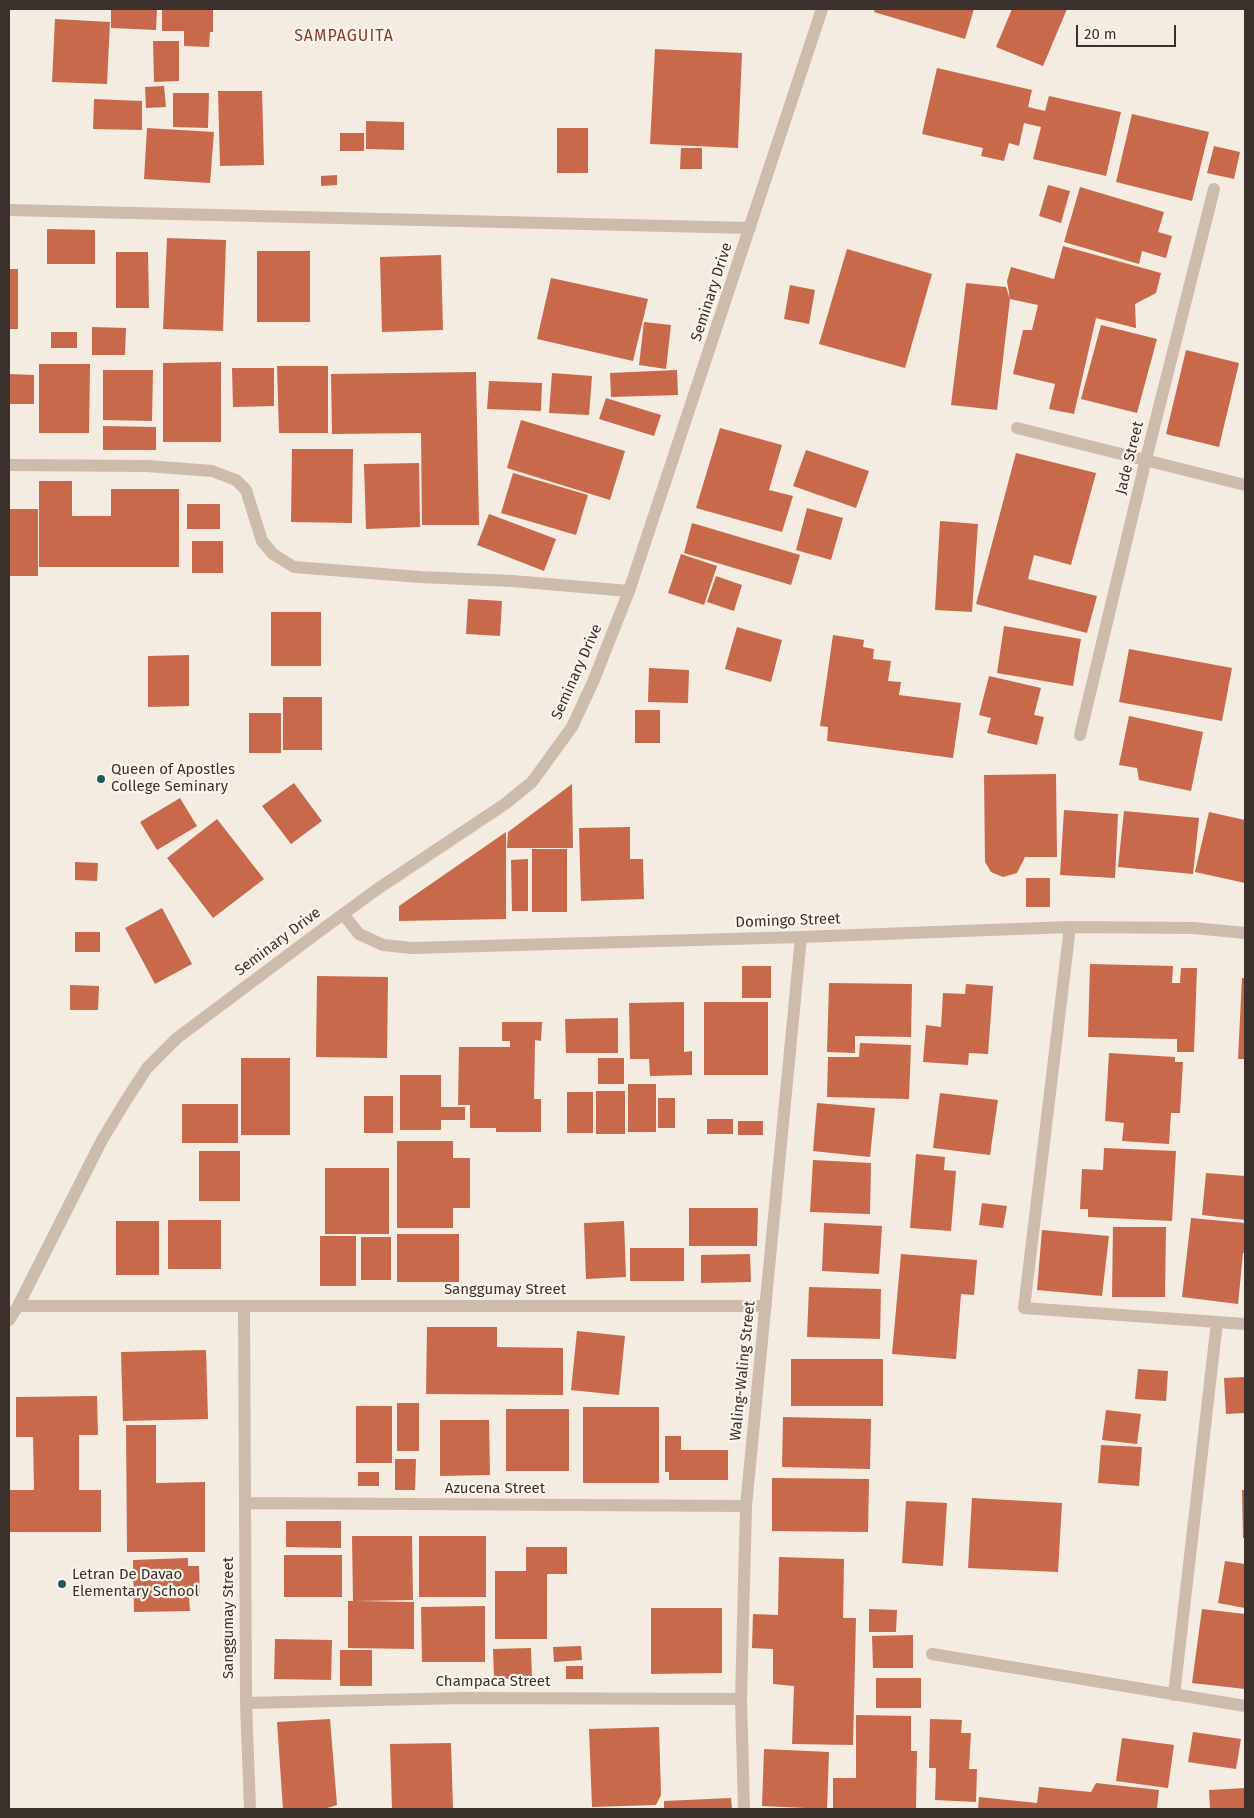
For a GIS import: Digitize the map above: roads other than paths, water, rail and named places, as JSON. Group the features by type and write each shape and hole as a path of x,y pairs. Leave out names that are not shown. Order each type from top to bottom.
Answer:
{"street":[{"name":"Seminary Drive","path":"9,1320 18,1306 102,1140 147,1068 177,1038 343,914 505,804 532,782 572,727 593,682 629,591 822,9"},
{"name":"Jade Street","path":"1080,735 1146,459 1214,189"},
{"path":"9,210 750,228"},
{"path":"1017,428 1245,485"},
{"path":"9,465 147,466 212,471 236,480 246,490 262,541 273,554 294,568 512,581 629,591"},
{"name":"Domingo Street","path":"343,914 360,934 383,945 412,948 1070,927 1194,928 1245,933"},
{"path":"1070,927 1024,1308 1245,1324"},
{"name":"Waling-Waling Street","path":"744,1809 741,1699 746,1506 801,937"},
{"name":"Sanggumay Street","path":"18,1306 766,1306"},
{"name":"Sanggumay Street","path":"244,1306 246,1703 250,1809"},
{"path":"1174,1695 1217,1322"},
{"name":"Azucena Street","path":"245,1504 746,1506"},
{"path":"932,1654 1245,1706"},
{"name":"Champaca Street","path":"246,1703 463,1698 741,1699"}],"place":[{"name":"Queen of Apostles College Seminary","path":"101,779"},
{"name":"Letran De Davao Elementary School","path":"62,1584"}],"district":[{"name":"SAMPAGUITA","path":"344,37"}]}
